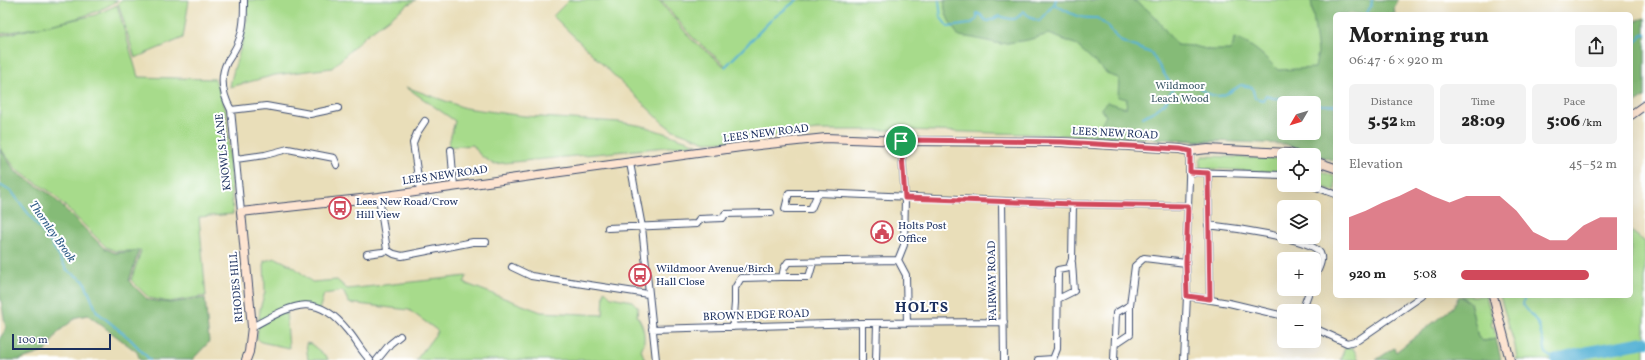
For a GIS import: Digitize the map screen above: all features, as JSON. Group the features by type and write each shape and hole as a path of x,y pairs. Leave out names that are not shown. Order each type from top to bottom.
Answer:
{"street":[{"name":"KNOWLS LANE","path":"241,212 231,110 226,102 223,90 223,78 226,64 234,52 242,33 244,21 244,0"},
{"path":"1633,114 1645,105"},
{"path":"231,110 266,106 310,114 338,108"},
{"path":"420,191 413,143 417,133 425,121"},
{"name":"LEES NEW ROAD","path":"241,212 379,197 741,147 826,138 901,141 1062,142 1180,149 1190,151 1208,149 1277,152"},
{"path":"901,141 905,198 904,245 898,260 906,275 907,323"},
{"path":"236,159 295,149 334,158 337,165"},
{"path":"451,150 454,186"},
{"path":"1184,360 1190,151"},
{"path":"630,163 642,227 656,360"},
{"path":"1321,163 1333,167"},
{"path":"1190,172 1277,175"},
{"path":"1208,173 1210,299"},
{"path":"1321,189 1333,193"},
{"path":"818,193 811,209 785,209 789,193 818,193 1002,202 1188,206"},
{"path":"379,197 387,250"},
{"name":"FAIRWAY ROAD","path":"1002,202 1004,360"},
{"path":"1058,299 1074,291 1072,259 1073,204"},
{"name":"RHODES HILL","path":"241,212 252,327 249,352 246,360"},
{"path":"608,228 697,224 699,219 723,218 725,214 771,213"},
{"path":"1208,225 1258,231 1312,247 1319,252"},
{"path":"387,250 402,256 473,242 486,242"},
{"path":"367,254 387,250"},
{"path":"1115,344 1130,334 1130,305 1135,266 1144,258 1186,263"},
{"path":"1038,360 1053,359 1057,349 1058,270 1069,268 1072,259"},
{"path":"782,277 784,268 788,262 898,260"},
{"path":"734,327 735,288 741,278 809,277 814,262"},
{"path":"512,267 532,276 648,294"},
{"path":"1187,296 1210,299 1277,314"},
{"path":"1321,331 1351,343 1358,340 1419,298"},
{"path":"1494,298 1510,360"},
{"path":"252,327 286,308 300,304 322,307 334,314 370,360"},
{"path":"1114,360 1116,312 1130,305"},
{"name":"BROWN EDGE ROAD","path":"652,329 862,323 1004,322"},
{"path":"862,323 862,360"},
{"path":"876,360 877,323"},
{"path":"376,360 390,344 400,336"}],"green space":[{"path":"0,0 118,0 106,7 77,18 45,26 0,34"},
{"path":"121,0 189,0 183,38 135,58 118,3"},
{"path":"247,0 416,0 365,36 332,68 275,75 230,87 245,33 248,11"},
{"path":"569,0 659,0 691,39 724,66 724,64 692,37 661,0 1320,0 1324,70 1292,96 1277,96 1277,134 1230,141 1208,142 1147,138 906,130 817,130 733,141 706,142 671,129 662,122 553,16"},
{"name":"Wildmoor Leach Wood","path":"945,0 1131,0 1138,3 1151,13 1177,45 1194,46 1210,50 1230,50 1233,45 1234,38 1253,47 1278,70 1315,68 1318,52 1311,0 1398,0 1394,8 1395,12 1333,12 1333,160 1321,156 1321,148 1297,148 1285,144 1094,136 1106,116 1101,108 1107,102 1126,108 1127,99 1118,97 1119,78 1109,75 1075,44 1049,34 1028,40 1001,44 959,36 946,14 944,5"},
{"path":"117,5 138,77 215,79 226,110 233,214 199,217 206,296 169,302 149,298 131,280 141,251 115,251 106,247 52,193 17,170 0,148 0,36 95,15"},
{"path":"1645,18 1645,97 1633,105 1633,21"},
{"path":"406,87 465,108 524,116 619,122 643,126 697,144 493,164 480,155 473,145 448,147 455,121"},
{"path":"0,149 16,172 51,195 104,248 115,253 139,251 129,281 148,300 170,303 205,298 209,342 192,360 140,360 137,352 88,315 77,317 58,332 46,351 19,360 0,360 0,338 6,329 0,295"},
{"path":"1203,156 1277,159 1277,173 1200,168 1200,160"},
{"path":"1321,171 1333,176 1333,190 1321,186"},
{"path":"1633,233 1645,242 1645,360 1517,360 1515,346 1501,298 1633,298"},
{"path":"276,258 294,267 312,282 337,280 347,289 467,276 464,283 541,312 603,315 604,290 611,297 632,301 638,307 637,316 644,333 644,341 641,350 645,360 416,360 438,331 409,310 349,303 343,291 324,294 319,310 304,307 286,310 289,348 261,342 257,338 260,309 265,292 264,261"},
{"path":"1458,298 1463,298 1470,302 1478,337 1483,341 1496,339 1501,360 1376,360 1394,348 1396,352 1453,307"},
{"path":"1464,298 1487,298 1493,321 1491,322 1492,327 1494,327 1496,339 1483,341 1478,337 1470,302"},
{"path":"306,343 311,344 327,357 328,360 308,360"},
{"path":"1345,348 1353,348 1359,360 1340,360"}],"waterway":[{"path":"725,67 772,19 797,0"},
{"path":"939,0 941,18 948,27 970,24 977,19 977,13 985,20 989,21 999,16 1015,19 1023,11 1031,18 1039,21 1056,0"},
{"path":"1367,12 1371,6 1372,0"},
{"path":"1054,4 1075,15 1085,18 1097,18 1107,26 1120,41 1151,53 1173,88 1197,86 1210,94 1219,96 1224,95 1241,85 1252,87 1255,98 1263,100 1266,95 1277,98"},
{"path":"1633,46 1642,35 1645,34"},
{"path":"1143,117 1165,103 1173,88"},
{"path":"1321,105 1333,105"},
{"name":"Thornley Brook","path":"0,185 12,192 53,246 67,270 84,281 97,312 130,339 150,360"},
{"path":"1523,298 1523,305 1538,323 1546,353 1550,357 1554,356 1557,360"},
{"path":"1557,360 1588,352 1645,342"}],"place":[{"name":"Lees New Road/Crow Hill View","path":"340,208"},
{"name":"Holts Post Office","path":"882,232"},
{"name":"Wildmoor Avenue/Birch Hall Close","path":"640,275"}],"district":[{"name":"HOLTS","path":"922,308"}],"route":[{"path":"901,141 1062,142 1180,149 1190,151 1190,172 1208,173 1210,299 1187,296 1186,263 1188,206 1073,204 905,198 901,141"}]}
